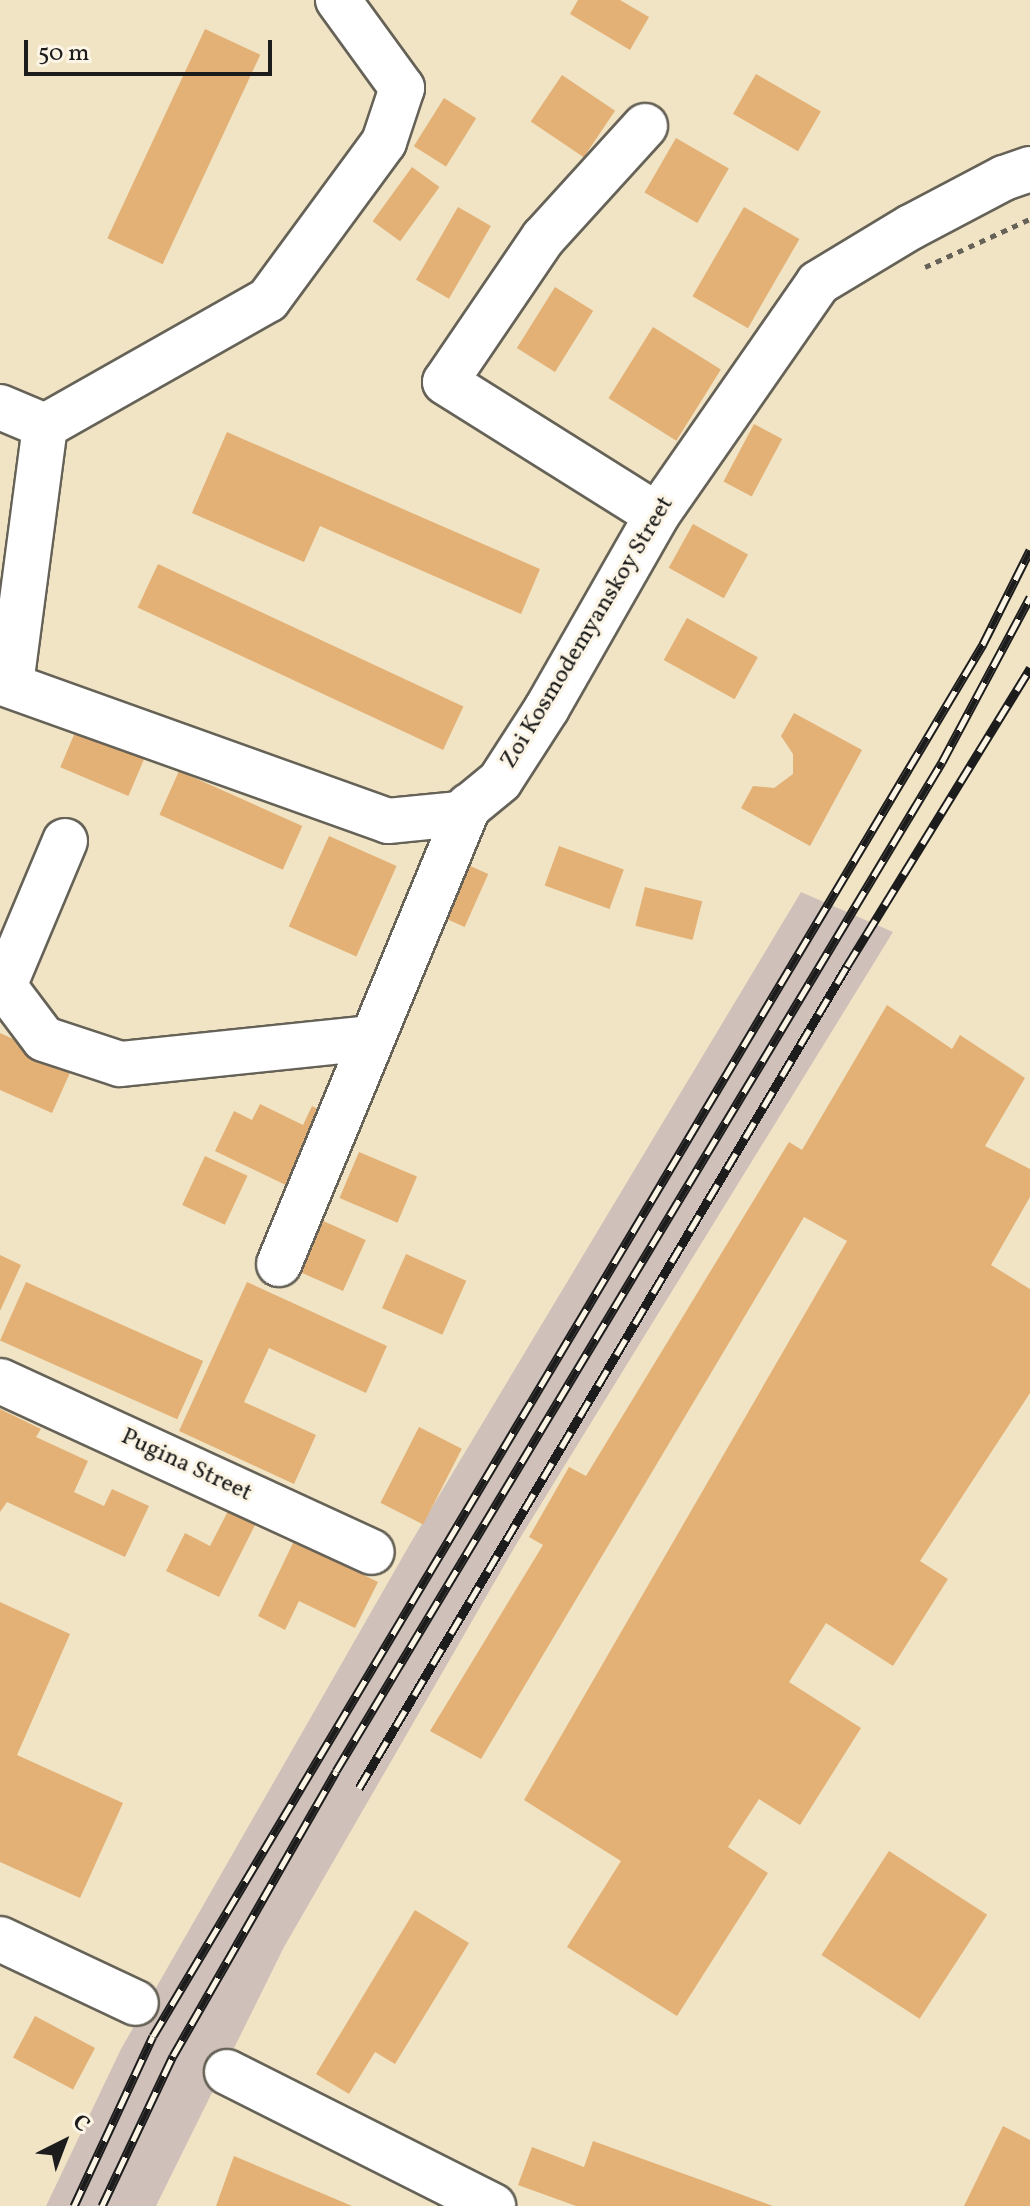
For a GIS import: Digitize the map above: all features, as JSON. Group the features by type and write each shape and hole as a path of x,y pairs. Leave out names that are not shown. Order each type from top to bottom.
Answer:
{"street":[{"path":"45,426 268,300 384,142 402,88 338,0"},
{"path":"645,126 543,238 445,382 657,515"},
{"name":"Zoi Kosmodemyanskoy Street","path":"6,683 388,821 460,814 500,781 657,515 818,283 911,227 1004,178 1030,169"},
{"path":"0,407 45,426"},
{"path":"6,683 45,426"},
{"path":"279,1264 469,806"},
{"path":"65,841 4,986 44,1039 120,1064 372,1038"},
{"name":"Pugina Street","path":"0,1381 372,1552"},
{"path":"0,1939 136,2003"},
{"path":"227,2072 493,2206"}],"path":[{"path":"920,269 1030,219"}],"shaded area":[{"path":"801,892 893,932 517,1543 284,1947 156,2206 46,2206 121,2049 410,1544"}],"building":[{"path":"578,0 620,0 649,17 630,50 570,14"},
{"path":"205,29 260,55 163,264 107,238"},
{"path":"756,74 821,112 798,151 733,114"},
{"path":"562,75 615,111 584,157 531,121"},
{"path":"444,98 476,118 446,166 414,146"},
{"path":"676,138 729,168 697,223 644,193"},
{"path":"412,167 440,187 400,241 373,221"},
{"path":"458,207 491,226 449,299 416,280"},
{"path":"744,207 799,239 748,328 692,296"},
{"path":"555,287 593,311 555,372 517,348"},
{"path":"653,327 721,369 676,441 608,398"},
{"path":"754,424 782,439 752,496 723,481"},
{"path":"227,432 540,569 521,614 320,526 304,562 192,513"},
{"path":"693,524 748,555 724,598 669,568"},
{"path":"158,564 463,706 443,750 138,608"},
{"path":"687,618 758,657 735,699 664,660"},
{"path":"794,713 862,750 810,846 741,808 753,786 774,788 793,774 793,754 781,736"},
{"path":"79,723 147,752 128,796 60,767"},
{"path":"179,771 302,826 283,870 159,815"},
{"path":"329,836 397,866 356,957 289,926"},
{"path":"559,846 624,870 609,909 545,885"},
{"path":"459,861 488,874 465,927 435,914"},
{"path":"645,887 702,901 693,940 635,926"},
{"path":"887,1005 952,1049 960,1035 1025,1078 985,1146 1030,1169 1030,1197 991,1265 1030,1289 1030,1393 920,1561 948,1579 893,1666 826,1623 789,1682 861,1728 800,1825 759,1799 728,1847 768,1873 677,2016 567,1947 621,1861 524,1800 847,1241 804,1217 481,1759 430,1731 543,1545 529,1537 569,1467 586,1476 789,1142 802,1150"},
{"path":"0,1033 73,1066 52,1113 0,1090"},
{"path":"260,1104 303,1125 312,1106 330,1115 294,1189 215,1151 234,1111 252,1120"},
{"path":"359,1152 417,1177 397,1223 339,1198"},
{"path":"205,1156 248,1176 225,1225 182,1205"},
{"path":"321,1220 366,1240 343,1291 298,1271"},
{"path":"406,1254 466,1281 442,1335 382,1308"},
{"path":"0,1255 21,1265 0,1311"},
{"path":"26,1282 203,1361 177,1419 0,1340"},
{"path":"247,1282 387,1346 366,1393 269,1348 244,1402 316,1435 294,1484 179,1431"},
{"path":"0,1409 41,1429 36,1437 88,1461 74,1492 104,1506 112,1489 149,1506 125,1557 7,1502 0,1512"},
{"path":"419,1427 462,1449 423,1525 380,1503"},
{"path":"228,1511 255,1525 219,1597 166,1571 185,1533 210,1546"},
{"path":"294,1541 378,1582 355,1628 299,1601 285,1630 258,1616"},
{"path":"0,1602 70,1634 17,1755 123,1803 80,1898 0,1862"},
{"path":"889,1851 987,1915 920,2019 821,1955"},
{"path":"415,1910 469,1943 395,2064 375,2052 349,2094 316,2074"},
{"path":"35,2016 95,2048 73,2089 13,2057"},
{"path":"1003,2126 1030,2140 1030,2206 964,2206"},
{"path":"593,2141 773,2206 576,2206 518,2185 532,2147 584,2167"},
{"path":"234,2156 352,2206 216,2206"}],"railway":[{"path":"74,2206 153,2036 983,644 1030,550"},
{"path":"102,2206 173,2056 336,1771 942,762 1030,597"},
{"path":"359,1788 847,966 1030,668"}]}
